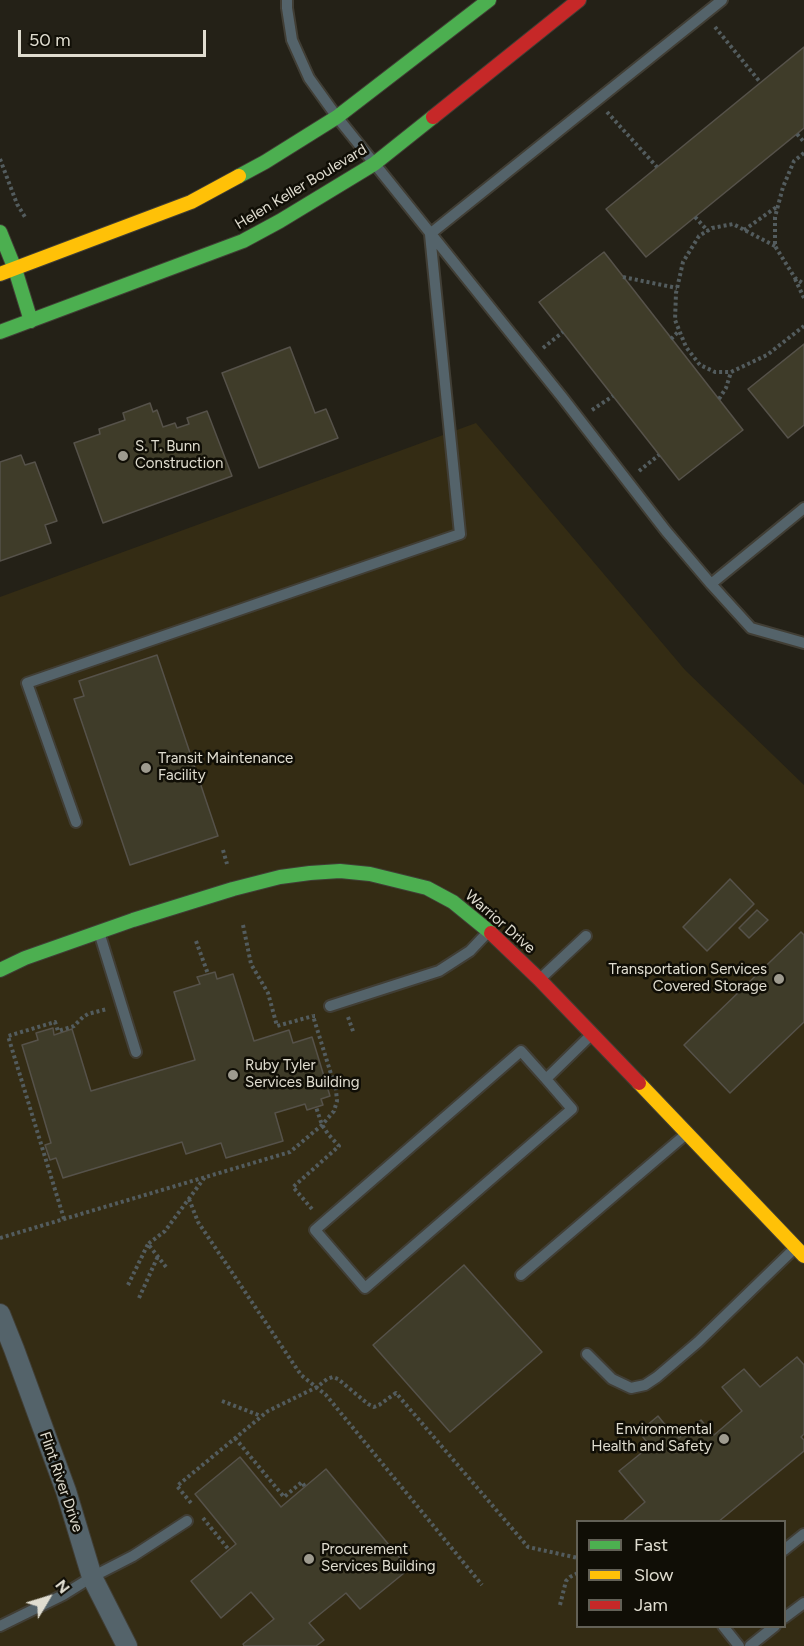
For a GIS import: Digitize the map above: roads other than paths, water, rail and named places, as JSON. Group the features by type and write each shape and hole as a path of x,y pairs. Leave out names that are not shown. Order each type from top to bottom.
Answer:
{"street":[{"path":"0,274 191,202 265,162 338,117 489,0"},
{"name":"Helen Keller Boulevard","path":"0,332 243,241 317,199 374,164 579,0"},
{"path":"0,232 32,321"},
{"name":"Warrior Drive","path":"0,970 25,958 133,920 280,877 340,871 370,874 427,888 453,902 539,979 800,1251"},
{"name":"Flint River Drive","path":"0,1314 66,1491 92,1577 127,1646"}],"lane":[{"path":"287,0 292,40 309,78 374,164 531,358 666,531 751,628 804,643"},
{"path":"430,234 722,0"},
{"path":"76,822 27,683 460,534 430,234"},
{"path":"711,584 804,508"},
{"path":"99,932 136,1052"},
{"path":"330,1006 439,971 470,951 489,932"},
{"path":"539,979 586,936"},
{"path":"546,1079 592,1033"},
{"path":"521,1051 546,1079 572,1109 365,1288 315,1230 521,1051"},
{"path":"521,1275 687,1133"},
{"path":"587,1354 612,1379 631,1388 645,1385 800,1251"},
{"path":"0,1626 70,1592 92,1577 133,1556 187,1521"},
{"path":"786,1548 804,1534"},
{"path":"786,1616 804,1603"},
{"path":"725,1628 739,1646"},
{"path":"750,1646 772,1628"}],"place":[{"name":"S. T. Bunn Construction","path":"123,456"},
{"name":"Transit Maintenance Facility","path":"146,768"},
{"name":"Transportation Services Covered Storage","path":"779,979"},
{"name":"Ruby Tyler Services Building","path":"233,1075"},
{"name":"Environmental Health and Safety","path":"724,1439"},
{"name":"Procurement Services Building","path":"309,1559"}]}
